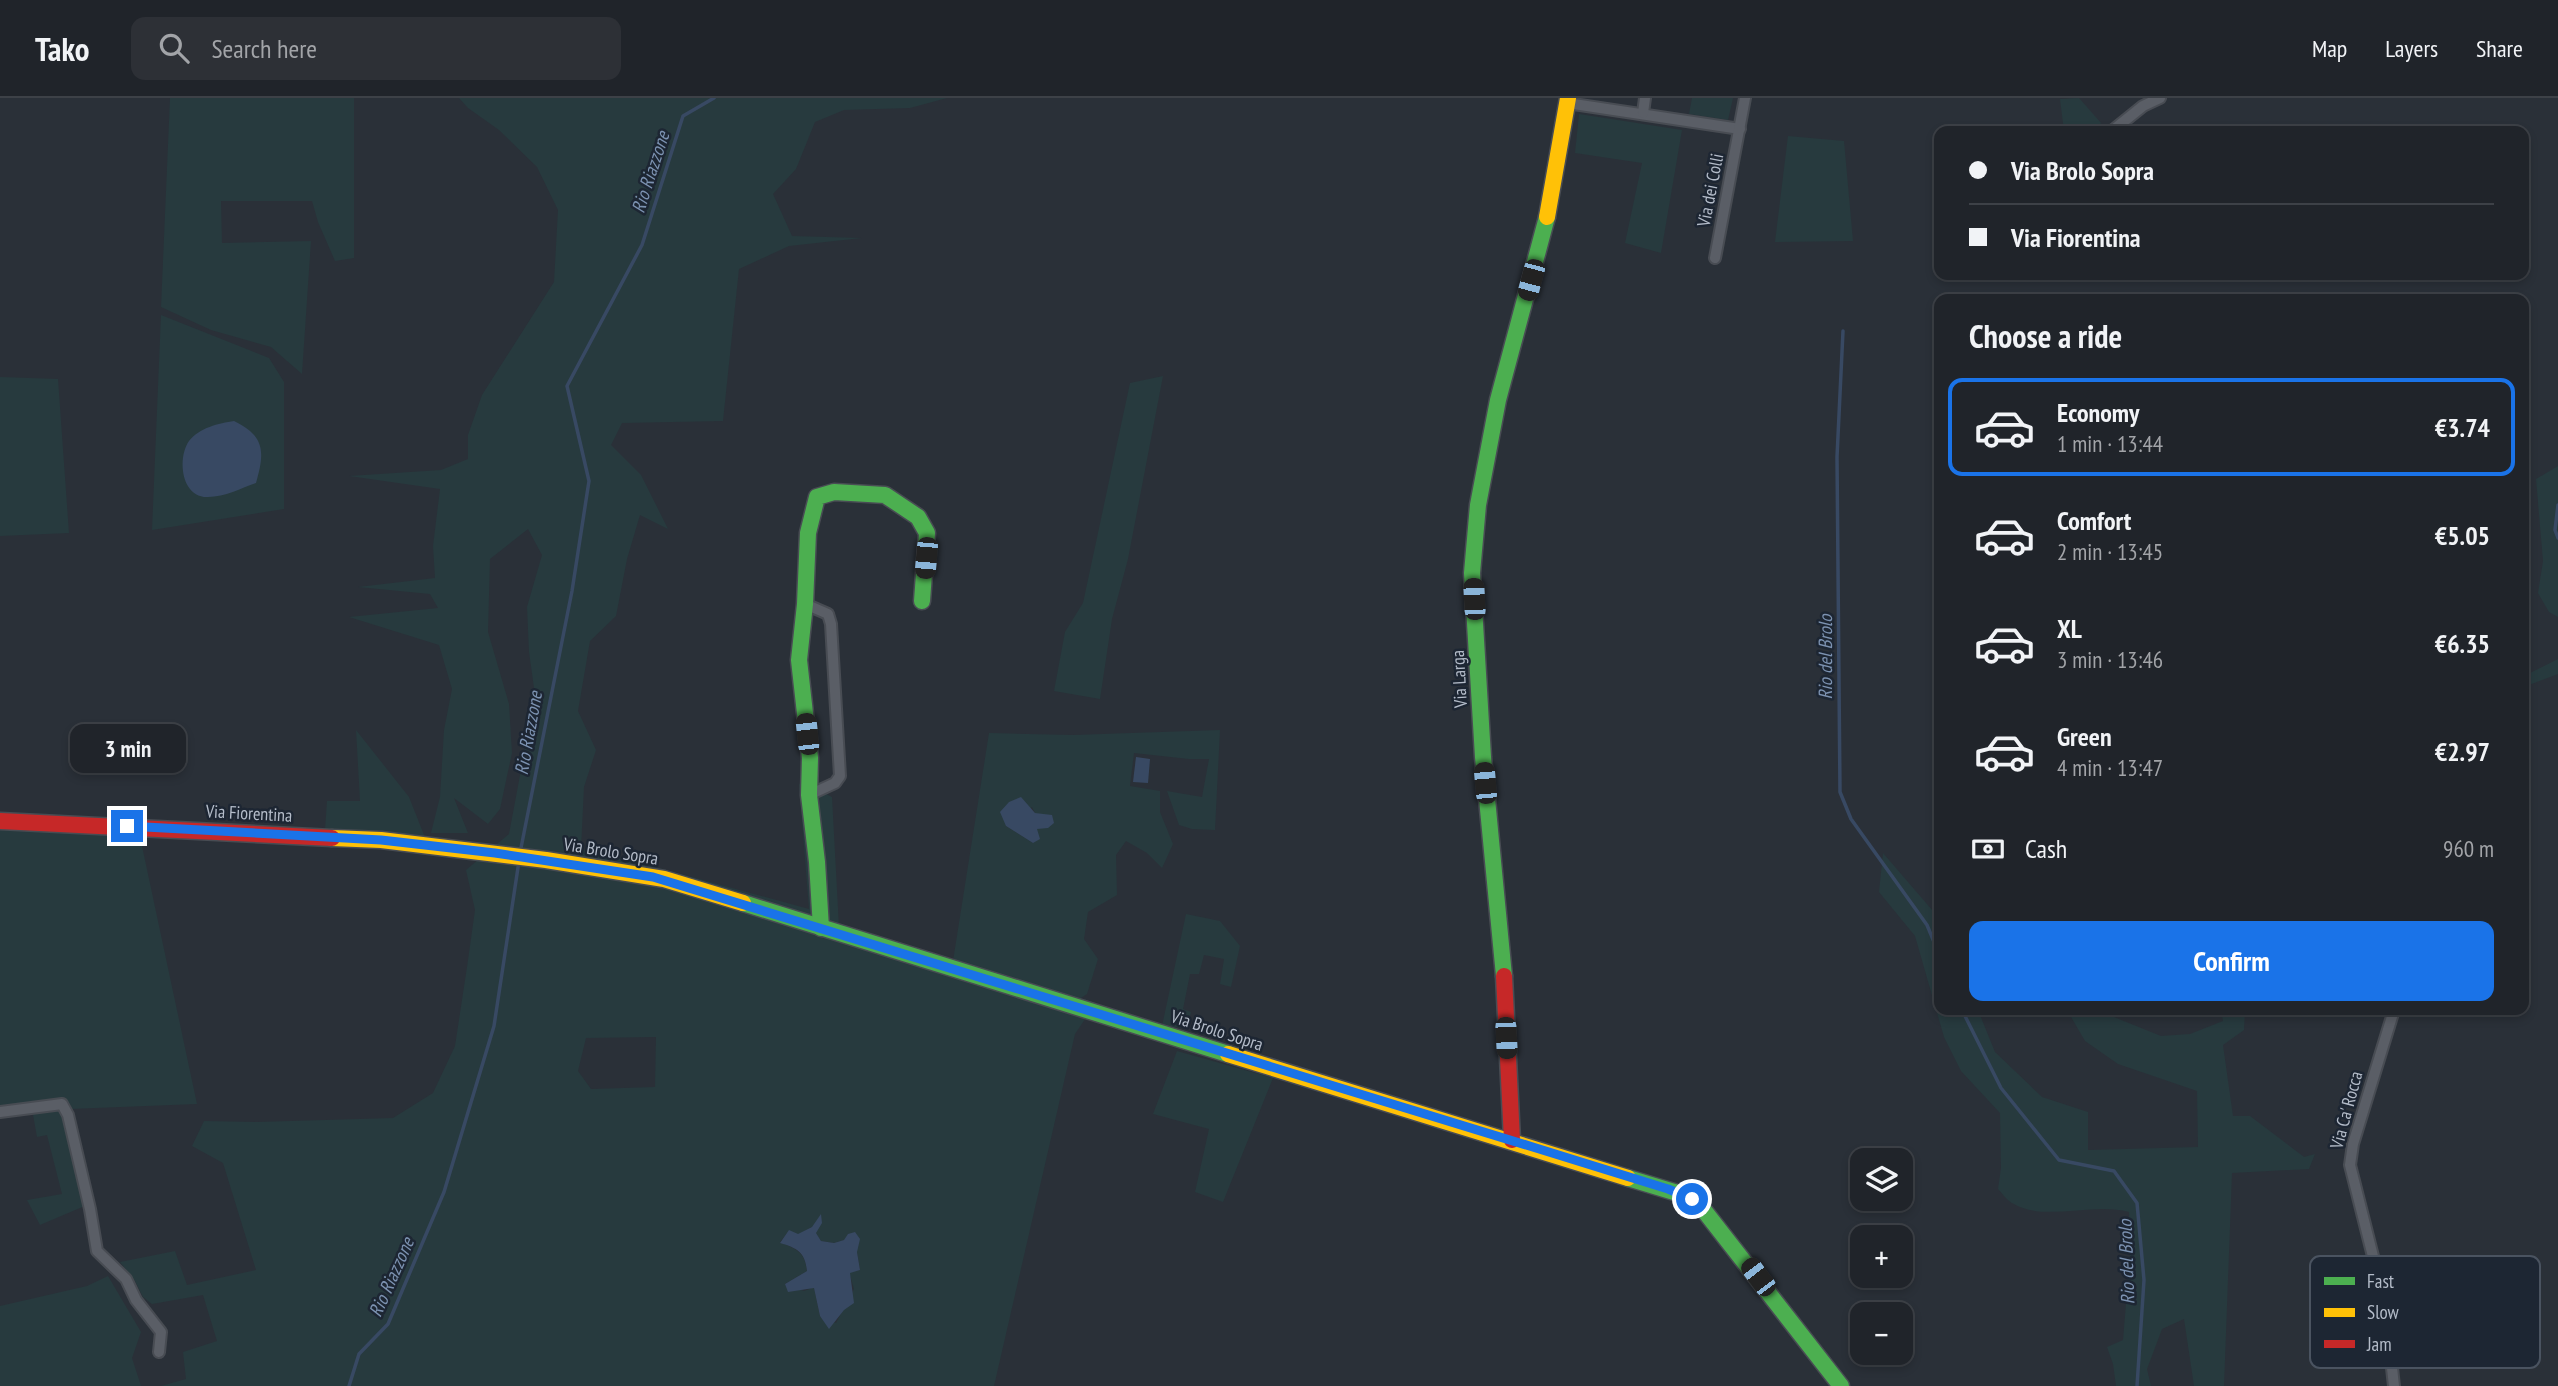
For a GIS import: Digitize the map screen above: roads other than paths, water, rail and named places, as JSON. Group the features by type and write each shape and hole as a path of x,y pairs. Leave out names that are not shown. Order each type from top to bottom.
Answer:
{"street":[{"path":"1643,113 1645,98"},
{"name":"Via dei Colli","path":"1715,258 1745,98"},
{"path":"2118,126 2143,106 2160,98"},
{"path":"1567,100 1740,129"},
{"name":"Via Larga","path":"1511,1140 1503,961 1483,757 1472,573 1478,505 1498,400 1550,207 1567,100"},
{"path":"821,928 810,795 810,758 799,660 808,533 817,497 834,492 885,495 918,517 927,533 922,601"},
{"path":"805,604 828,614 831,624 840,776 835,783 810,795"},
{"name":"Via Fiorentina","path":"0,821 338,837 495,853"},
{"name":"Via Brolo Sopra","path":"495,853 653,877 1668,1189 1699,1204 1841,1386"},
{"name":"Via Ca' Rocca","path":"2373,1256 2350,1165 2353,1144 2392,1015"},
{"path":"0,1112 62,1104 68,1115 97,1251 126,1279 136,1300 161,1332 159,1352"},
{"name":"Via Ca' Rocca","path":"2392,1368 2394,1386"}],"water":[{"path":"234,421 252,433 260,446 261,462 256,483 221,496 199,496 192,491 184,476 185,448 193,436 204,429"},
{"path":"1136,757 1150,759 1148,783 1133,782"},
{"path":"1021,797 1035,813 1052,815 1054,823 1048,828 1037,829 1040,839 1033,843 1006,826 1000,812 1009,802"},
{"path":"821,1214 822,1223 816,1233 821,1241 834,1243 855,1232 860,1239 857,1252 860,1270 850,1273 854,1303 844,1310 829,1329 820,1316 814,1288 788,1292 785,1284 807,1271 799,1252 780,1243 789,1230 798,1234 812,1227"}],"waterway":[{"name":"Rio Riazzone","path":"520,853 572,591 589,481 567,386 642,245 683,116 714,98"},
{"name":"Rio del Brolo","path":"1843,331 1837,457 1840,792 1851,819 1927,925 1934,942"},
{"path":"2558,505 2555,530 2558,538"},
{"name":"Rio Riazzone","path":"349,1386 359,1354 388,1324 444,1192 494,1026 519,861"},
{"name":"Rio del Brolo","path":"1964,1015 2001,1088 2059,1160 2114,1171 2137,1203 2144,1280 2137,1386"}]}
